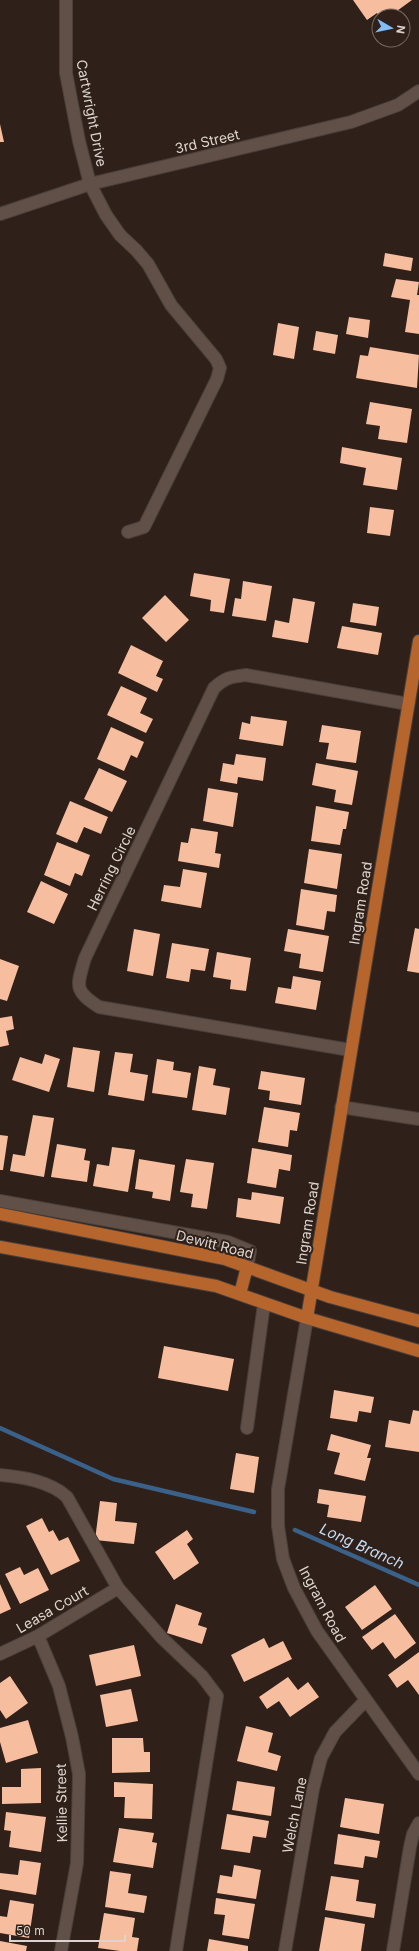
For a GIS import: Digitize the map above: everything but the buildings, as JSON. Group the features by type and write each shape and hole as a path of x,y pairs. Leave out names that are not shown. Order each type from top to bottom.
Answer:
{"main road":[{"name":"Ingram Road","path":"307,1318 350,1050 419,641"},
{"name":"Dewitt Road","path":"0,1214 225,1259 330,1297 419,1321"},
{"path":"0,1247 168,1276 216,1286 307,1318 419,1351"},
{"path":"240,1294 247,1267"}],"street":[{"name":"Cartwright Drive","path":"66,0 66,73 79,141 90,184 106,215 116,230 148,264 171,305 216,359 220,368 217,380 144,527 128,532"},
{"name":"3rd Street","path":"0,214 90,184 351,122 398,105 419,91"},
{"name":"Herring Circle","path":"350,1050 100,1007 84,996 78,984 85,958 214,688 225,678 246,675 408,704"},
{"path":"341,1107 419,1119"},
{"path":"0,1201 228,1242 250,1251 247,1267"},
{"path":"247,1428 264,1304"},
{"name":"Ingram Road","path":"307,1318 278,1489 278,1526 283,1559 294,1588 317,1631 419,1774"},
{"path":"0,1475 35,1481 59,1490 63,1494 75,1510 118,1588 162,1638 202,1676 217,1696 176,1951"},
{"name":"Leasa Court","path":"0,1654 38,1636 118,1588"},
{"name":"Kellie Street","path":"38,1636 59,1686 72,1737 78,1774 77,1863 61,1951"},
{"name":"Welch Lane","path":"285,1951 313,1789 321,1758 335,1732 366,1700"},
{"path":"393,1951 410,1847 413,1834 419,1823"}],"waterway":[{"path":"0,1428 113,1479 254,1512"},
{"name":"Long Branch","path":"295,1530 419,1585"}]}
